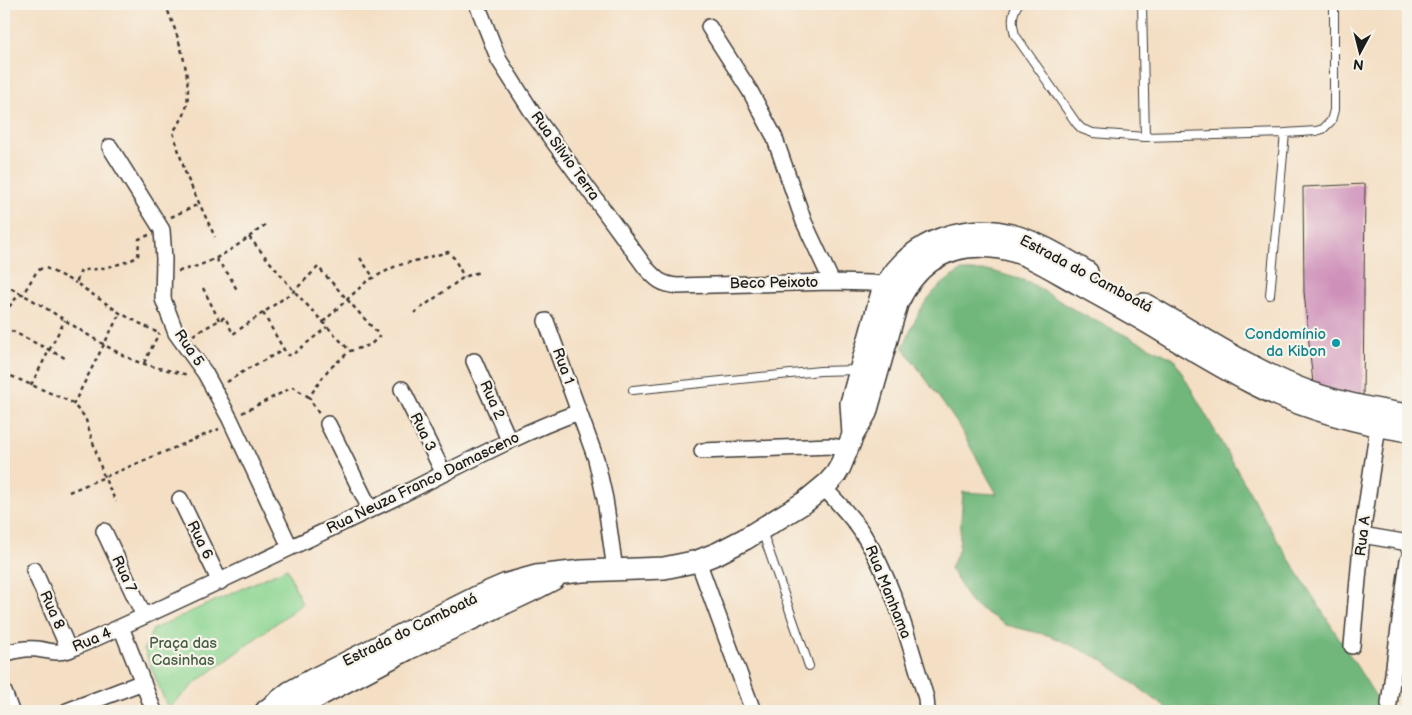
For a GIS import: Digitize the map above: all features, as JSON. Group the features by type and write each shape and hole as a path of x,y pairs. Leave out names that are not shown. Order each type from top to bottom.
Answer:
{"main road":[{"name":"Estrada do Camboatá","path":"851,442 851,403 887,285 920,269 944,253 967,247 998,247 1013,250 1302,390 1338,401 1408,415"},
{"name":"Estrada do Camboatá","path":"266,711 290,692 408,649 535,589 564,573 664,568 698,561 718,553 796,508 823,487 840,467 866,414 894,312 887,285"},
{"name":"Estrada do Camboatá","path":"1158,320 1191,350 1272,393 1320,412 1408,431"},
{"name":"Estrada do Camboatá","path":"294,711 322,694 352,669"}],"street":[{"name":"Rua Silvio Terra","path":"477,4 499,60 534,114 646,268 657,280 665,284 677,286"},
{"path":"709,27 750,91 774,136 804,222 832,282"},
{"name":"Rua 5","path":"110,147 160,227 164,299 176,333 212,385 290,547"},
{"name":"Beco Peixoto","path":"677,286 832,282 887,285"},
{"name":"Rua 1","path":"546,321 579,412"},
{"name":"Rua 2","path":"474,361 509,440"},
{"name":"Rua 3","path":"402,389 444,474"},
{"path":"579,412 600,475 615,570"},
{"name":"Rua Neuza Franco Damasceno","path":"121,627 220,582 444,474 509,440 579,412"},
{"path":"328,424 370,509"},
{"name":"Rua A","path":"1352,646 1362,535 1378,426"},
{"path":"702,451 830,446 851,442"},
{"name":"Rua Manhama","path":"823,487 850,516 876,554 902,619 926,698 927,711"},
{"name":"Rua 6","path":"180,499 220,582"},
{"name":"Rua 7","path":"104,531 144,616"},
{"path":"1362,535 1403,542 1408,546"},
{"path":"1389,704 1408,560"},
{"path":"698,561 753,711"},
{"name":"Rua 8","path":"34,570 69,650"},
{"path":"121,627 154,711"},
{"name":"Rua 4","path":"4,654 16,650 44,650 54,654 69,650 121,627"},
{"path":"67,711 143,682"},
{"path":"4,692 11,711"}],"lane":[{"path":"1018,4 1014,10 1012,20 1015,35 1077,124 1082,129 1093,133 1145,137 1285,134 1323,129 1330,121 1334,110 1334,4"},
{"path":"1142,4 1145,137"},
{"path":"1270,295 1285,134"},
{"path":"634,390 820,371 860,370"},
{"path":"762,529 809,666"}],"path":[{"path":"165,4 180,44 188,87 188,101 185,114 173,132 186,175 215,237"},
{"path":"76,284 81,270 96,270 124,264 138,257 138,239 199,204"},
{"path":"164,273 191,268 216,259 265,224"},
{"path":"249,237 294,291 350,351"},
{"path":"323,322 367,281 396,266 448,252 454,258 464,277"},
{"path":"360,258 374,278"},
{"path":"216,259 229,275 237,290"},
{"path":"4,313 16,298 23,294 37,271 44,267 76,284 120,314 159,334 182,341 224,317 233,334 294,291 318,267 380,336 370,345 350,351 328,370 309,397"},
{"path":"414,312 464,277 479,272"},
{"path":"4,285 23,294 104,345 144,363 212,385 284,350"},
{"path":"203,288 219,320"},
{"path":"263,313 287,355 292,355 327,327"},
{"path":"73,405 120,314"},
{"path":"31,385 65,320"},
{"path":"4,327 67,358"},
{"path":"144,363 159,334"},
{"path":"4,372 73,405 84,416 104,477 116,502"},
{"path":"69,492 231,422 293,388 309,397 320,420 328,424"}],"green space":[{"path":"961,271 992,271 1029,282 1076,311 1174,359 1274,535 1385,711 1170,711 1101,659 1051,636 1006,625 971,603 950,568 959,549 963,492 997,494 957,423 903,347 919,312 931,295"},
{"name":"Praça das Casinhas","path":"287,568 302,604 198,681 168,709 144,649 153,629"}],"building":[{"name":"Condomínio da Kibon","path":"1365,184 1363,401 1314,394 1304,292 1303,187"}],"place":[{"name":"Condomínio da Kibon","path":"1336,343"}]}
